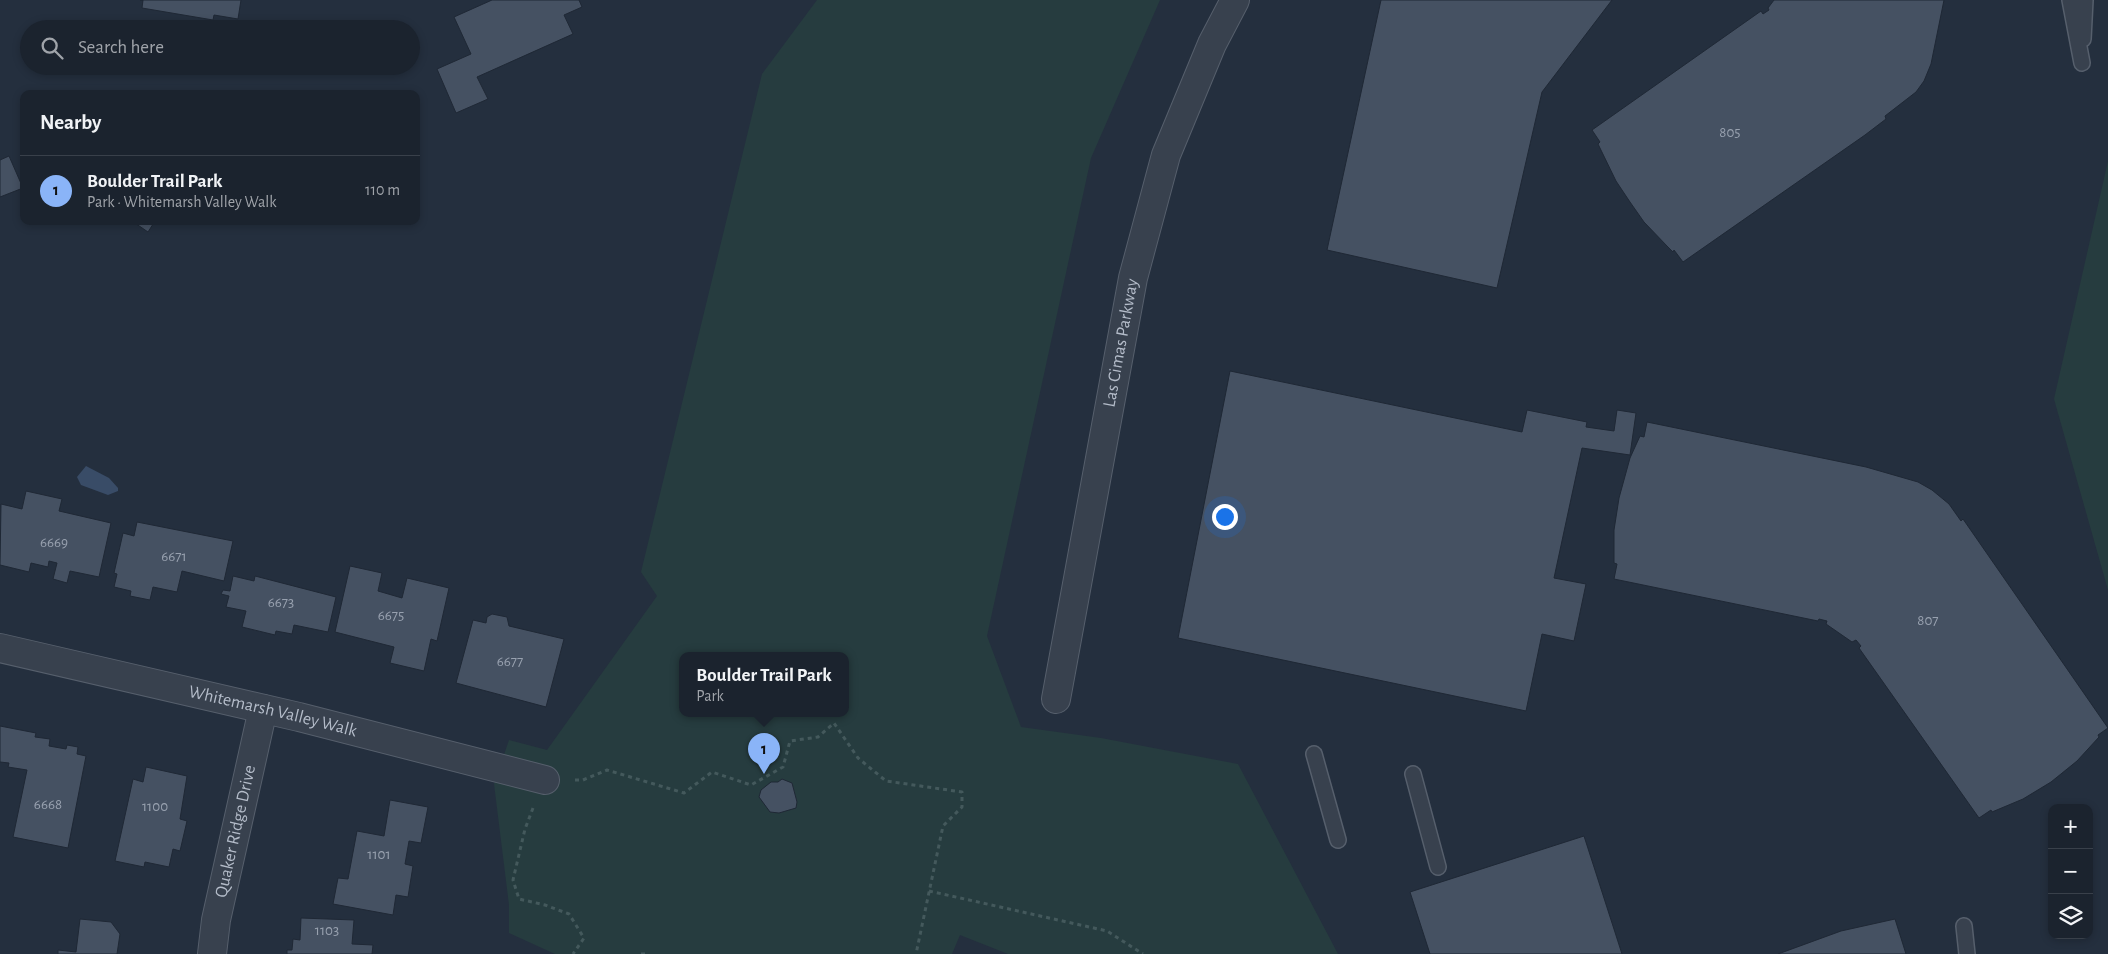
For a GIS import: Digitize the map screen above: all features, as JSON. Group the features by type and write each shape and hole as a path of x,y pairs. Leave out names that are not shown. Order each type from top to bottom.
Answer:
{"street":[{"name":"Las Cimas Parkway","path":"1056,699 1133,278 1166,155 1212,44 1235,0"},
{"name":"Whitemarsh Valley Walk","path":"0,648 263,709 545,780"},
{"name":"Quaker Ridge Drive","path":"212,954 216,920 263,709"}],"lane":[{"path":"2070,0 2082,63 2086,0"},
{"path":"1314,754 1338,840"},
{"path":"1413,774 1438,867"},
{"path":"1964,926 1968,954"}],"path":[{"path":"574,954 584,938 569,914 546,905 519,899 513,880 525,829 545,780 583,780 607,770 684,793 712,772 752,785 783,767 790,741 818,737 834,723 858,758 886,781 962,792 962,807 943,826 916,954"},
{"path":"929,891 1107,931 1143,954"}],"green space":[{"path":"817,0 1160,0 1091,158 987,636 1021,727 1101,738 1238,764 1338,954 1008,954 960,935 952,954 555,954 509,933 509,905 494,784 509,740 547,750 657,596 641,572 762,74"},
{"path":"2108,161 2108,590 2054,399"}],"water":[{"path":"86,466 109,478 118,488 118,491 108,495 81,485 77,477"}],"building":[{"path":"143,0 241,0 238,19 214,15 213,20 142,8"},
{"path":"492,0 579,0 582,7 564,15 573,34 477,77 488,99 456,113 437,69 471,54 454,17"},
{"path":"1381,0 1612,0 1542,92 1497,288 1327,250"},
{"path":"1774,0 1944,0 1931,64 1924,81 1916,92 1885,116 1886,119 1865,135 1683,262 1674,250 1673,252 1644,222 1630,202 1616,181 1598,144 1600,142 1592,130 1761,11 1763,14 1769,10 1768,8"},
{"path":"9,156 20,181 20,189 0,197 0,160"},
{"path":"138,225 152,225 148,232"},
{"path":"1230,371 1522,432 1527,410 1587,422 1586,427 1614,431 1617,410 1636,413 1630,455 1582,448 1554,578 1586,584 1574,641 1542,634 1526,711 1178,638"},
{"path":"1647,422 1866,467 1918,482 1932,490 1949,504 1961,521 1963,519 2108,728 2098,735 2099,737 2077,761 2051,782 2023,799 1992,812 1991,810 1979,818 1859,648 1861,646 1856,640 1852,642 1826,624 1827,621 1819,619 1818,621 1614,579 1617,564 1614,563 1614,530 1619,498 1630,458 1640,436 1644,437"},
{"path":"26,491 62,499 59,511 111,523 99,577 70,571 67,583 53,579 57,563 49,561 48,567 31,563 29,572 0,565 1,504 22,509"},
{"path":"137,522 233,541 224,581 182,571 177,592 153,587 150,600 130,596 131,591 114,587 117,574 114,573 123,533 134,536"},
{"path":"350,566 382,573 378,591 402,598 407,578 449,588 437,641 431,639 424,671 390,663 394,647 335,632"},
{"path":"233,576 254,581 255,576 336,597 328,632 294,625 292,634 276,631 275,635 242,627 246,611 226,607 229,596 221,594 223,590 230,591"},
{"path":"492,614 507,617 509,626 564,639 546,707 456,683 473,620 486,623 487,617"},
{"path":"0,726 36,733 35,737 50,739 49,746 66,749 67,745 78,747 77,754 86,756 68,848 13,837 27,770 8,767 9,763 0,762"},
{"path":"146,767 187,776 180,819 187,821 180,851 173,849 169,867 145,862 144,867 115,861 133,779 143,782"},
{"path":"782,779 792,783 797,802 796,808 779,813 770,812 759,797 761,790 771,782 778,782"},
{"path":"390,800 428,807 421,843 409,841 405,864 413,866 408,897 396,895 393,915 333,904 338,878 348,879 357,831 384,836"},
{"path":"1584,836 1622,954 1430,954 1410,892"},
{"path":"301,918 354,920 352,944 373,945 372,954 287,954 287,950 292,950 293,939 300,940"},
{"path":"80,919 111,922 120,934 117,954 58,954 58,950 76,952"},
{"path":"1895,919 1906,954 1778,954 1841,931"}],"place":[{"name":"Boulder Trail Park","path":"764,774"}]}
